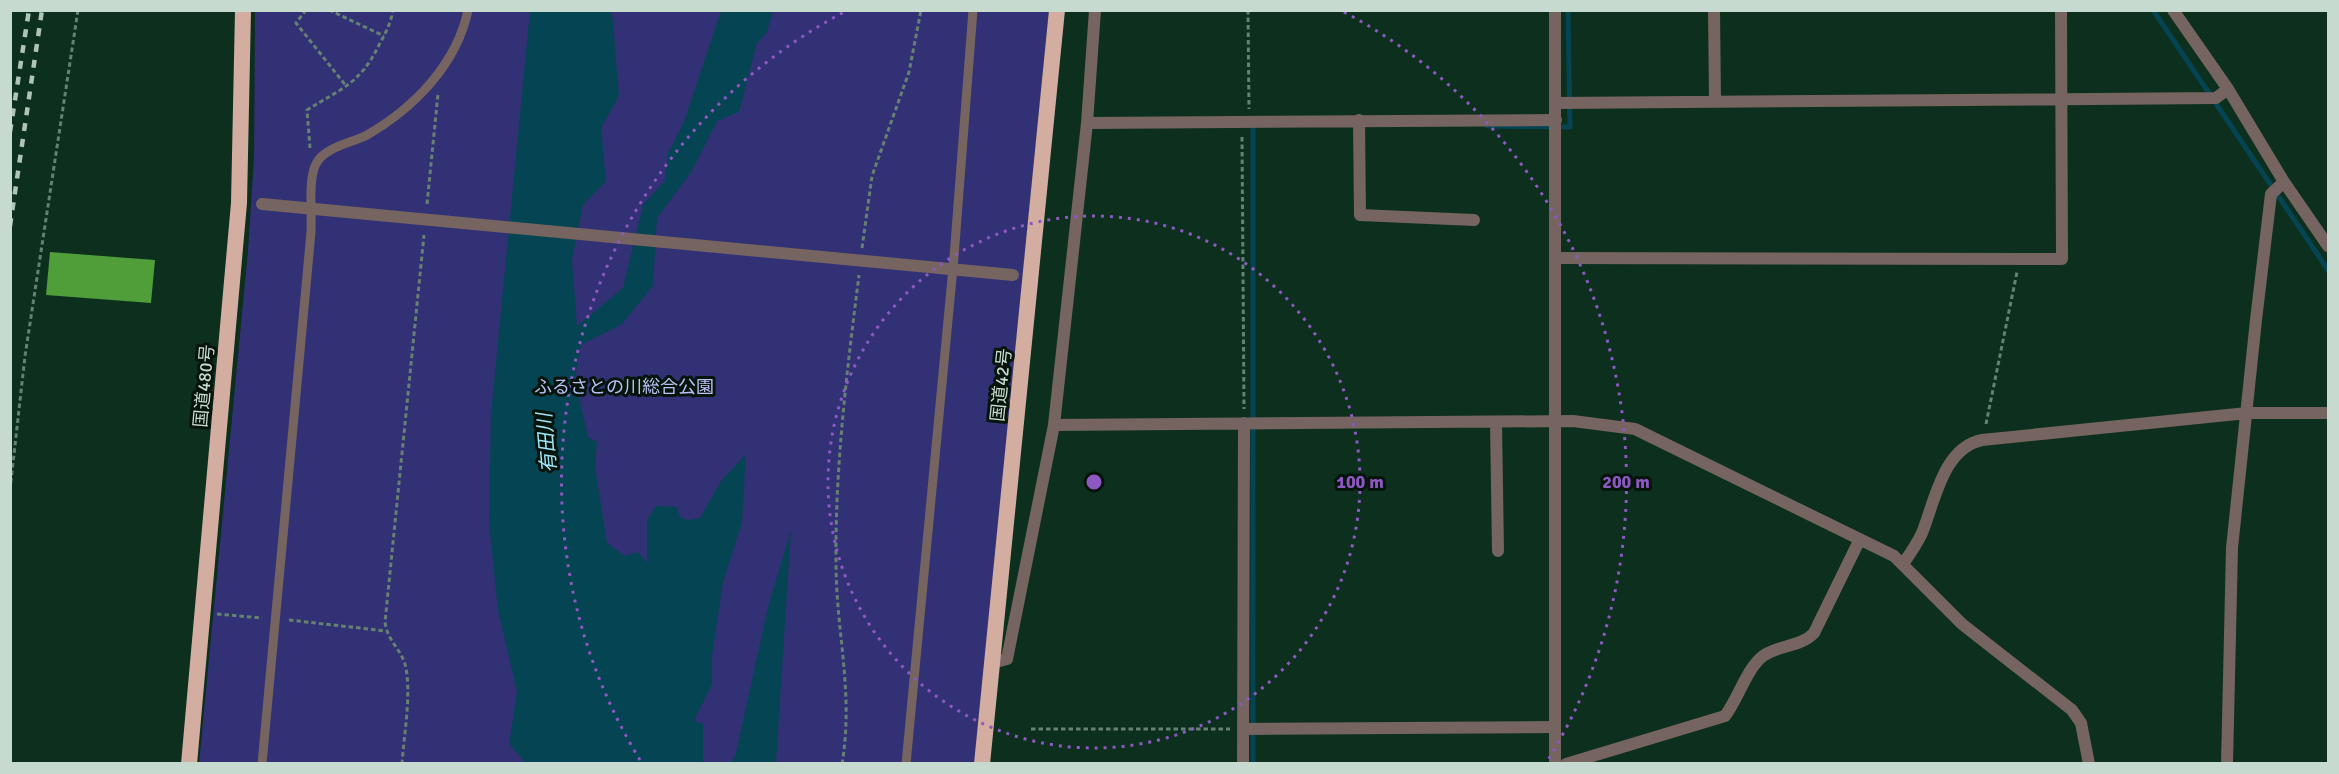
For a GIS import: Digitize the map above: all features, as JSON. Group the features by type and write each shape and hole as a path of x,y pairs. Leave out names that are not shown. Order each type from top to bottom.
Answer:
{"highway":[{"name":"国道480号","path":"189,764 239,203 243,10"},
{"name":"国道42号","path":"982,764 1057,10"}],"street":[{"path":"992,663 1007,658 1054,425 1087,123 1095,10"},
{"path":"1555,10 1555,764"},
{"path":"1714,10 1715,100"},
{"path":"1555,258 2062,259 2061,10"},
{"path":"2173,10 2228,89 2284,182 2328,246"},
{"path":"1556,103 2216,98 2228,89"},
{"path":"1087,123 1246,120 1556,120"},
{"path":"1359,120 1360,215 1474,220"},
{"path":"2227,764 2232,548 2271,194 2284,182"},
{"path":"239,203 1031,277"},
{"path":"1903,564 1921,535 1950,463 1966,446 1982,440 2247,413 2328,413"},
{"path":"1054,425 1574,421 1635,429 1894,556 1962,624 2072,710 2081,723 2089,764"},
{"path":"1496,422 1498,551"},
{"path":"1243,764 1244,423"},
{"path":"1566,764 1725,716 1761,657 1807,639 1814,633 1860,539"},
{"path":"1243,729 1555,727"}],"lane":[{"path":"262,764 311,232 315,164 324,154 366,135 388,121 420,94 441,72 457,46 468,10"},
{"path":"906,764 953,269 973,10"}],"path":[{"path":"10,490 25,356 78,10"},
{"path":"306,10 296,23 347,87"},
{"path":"329,10 384,36"},
{"path":"313,174 308,110 347,87 365,71 384,36 393,10"},
{"path":"862,249 872,176 909,72 921,10"},
{"path":"1244,423 1248,10"},
{"path":"426,213 441,72"},
{"path":"402,764 407,678 400,653 391,642 385,622 425,225"},
{"path":"1982,440 2020,259"},
{"path":"842,764 847,730 847,694 836,574 836,513 840,449 860,271"},
{"path":"214,614 257,617"},
{"path":"275,619 386,631"},
{"path":"1031,729 1243,729"}],"green space":[{"name":"ふるさとの川総合公園","path":"255,11 1049,11 975,763 199,764 248,251 254,159"}],"water":[{"name":"有田川","path":"530,11 611,11 613,21 619,96 601,128 606,181 583,205 572,260 577,326 623,288 643,205 665,181 668,153 684,122 721,11 773,11 767,32 757,43 739,112 717,121 692,171 657,218 653,286 622,324 581,345 575,379 588,437 597,442 595,467 607,543 625,556 638,552 647,563 647,520 656,506 677,507 680,517 688,520 700,518 721,481 746,454 742,523 723,582 712,656 712,684 694,721 703,724 703,763 526,763 509,744 517,692 498,610 489,522 491,414"},
{"path":"791,530 776,763 731,763 736,753 768,607"}],"building":[{"path":"50,252 155,260 151,303 46,295"}],"waterway":[{"path":"1487,126 1570,127 1568,10"},
{"path":"2153,10 2328,270"},
{"path":"1253,124 1253,764"}],"railway":[{"path":"10,132 29,10"},
{"path":"10,226 42,10"}]}
